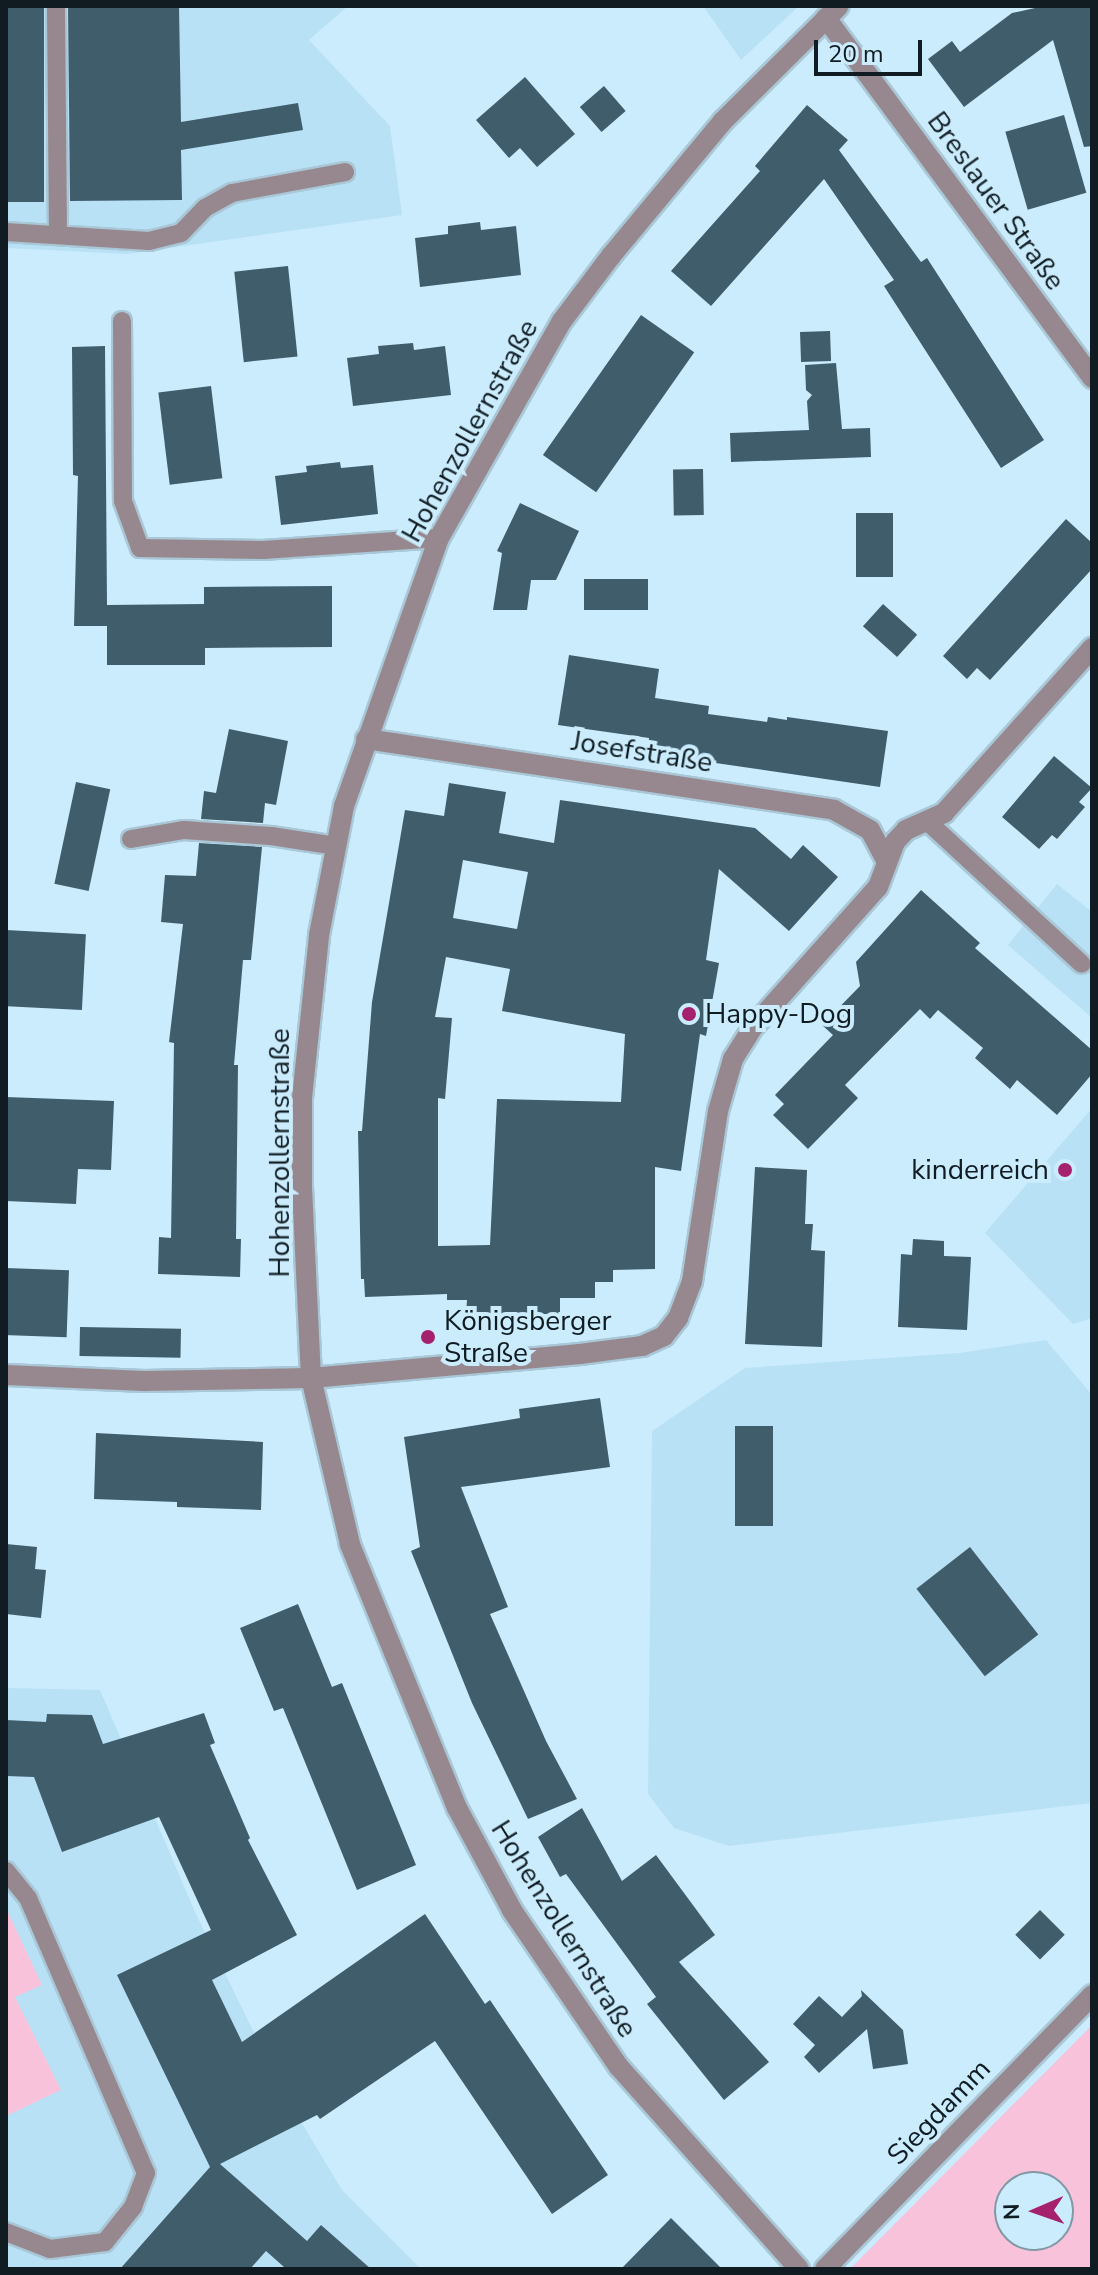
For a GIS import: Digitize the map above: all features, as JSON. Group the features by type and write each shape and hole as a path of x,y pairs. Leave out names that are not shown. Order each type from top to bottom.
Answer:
{"street":[{"name":"Breslauer Straße","path":"832,12 1092,378"},
{"name":"Hohenzollernstraße","path":"799,2269 619,2067 512,1910 446,1782 350,1544 311,1378 302,1188 302,1098 319,935 344,806 439,538 562,321 723,121 832,12"},
{"path":"6,1375 144,1381 311,1378 642,1346 664,1336 688,1297 718,1111 733,1059 754,1026 878,887 886,860 906,830 944,813 1092,648"},
{"name":"Josefstraße","path":"366,739 834,810 870,830 886,860"},
{"name":"Siegdamm","path":"825,2269 1092,1995"}],"lane":[{"path":"56,6 58,235"},
{"path":"6,232 149,241 181,233 205,208 232,193 345,172"},
{"path":"122,321 123,501 140,548 263,550 439,538"},
{"path":"928,822 1082,964"},
{"path":"131,839 184,830 271,836 336,846"},
{"path":"6,1871 28,1898 146,2173 133,2207 105,2242 50,2249 6,2232"}],"shaded area":[{"path":"6,6 348,6 309,40 390,126 402,215 127,254 6,248"},
{"path":"703,6 799,6 741,60"},
{"path":"1057,884 1092,912 1092,1018 1008,945"},
{"name":"kinderreich","path":"1092,1108 1092,1318 1073,1324 985,1233"},
{"path":"1046,1340 1092,1395 1092,1803 729,1846 674,1828 648,1794 652,1431 745,1368 959,1353"},
{"path":"6,1688 100,1690 195,1912 282,2090 342,2190 421,2269 6,2269"},
{"path":"6,1908 42,1985 15,1997 61,2090 6,2116"},
{"path":"1092,2025 1092,2269 850,2269"}],"building":[{"path":"6,6 44,6 44,202 6,202"},
{"path":"68,6 179,6 181,122 298,103 303,130 181,150 182,200 70,201"},
{"path":"1044,6 1092,6 1092,146 1084,147 1053,40 964,107 928,59 952,41 960,52 1012,13"},
{"path":"525,77 575,134 537,167 520,148 509,158 476,120"},
{"path":"604,86 626,111 601,132 580,107"},
{"path":"807,105 848,140 839,150 921,262 927,258 1044,440 1001,468 884,286 894,280 824,179 711,306 671,271 760,171 755,166"},
{"path":"1064,115 1086,193 1028,210 1005,132"},
{"path":"480,222 481,230 516,226 521,275 420,287 415,238 448,234 448,226"},
{"path":"288,266 298,357 244,362 234,272"},
{"path":"641,315 694,352 596,492 543,455"},
{"path":"830,331 831,361 801,362 800,332"},
{"path":"413,343 414,350 445,346 451,395 353,406 347,358 379,354 378,346"},
{"path":"105,346 107,605 204,604 204,587 332,586 332,647 205,648 205,665 107,665 107,626 74,626 78,476 73,475 72,347"},
{"path":"836,363 842,429 870,428 871,457 731,462 730,433 809,430 807,401 812,395 806,390 805,365"},
{"path":"211,386 222,478 170,485 158,392"},
{"path":"340,462 341,468 373,465 378,514 281,525 275,476 307,472 306,466"},
{"path":"703,469 704,515 674,516 673,470"},
{"path":"520,503 579,531 556,580 531,580 527,610 493,610 502,553 497,551"},
{"path":"856,513 893,513 893,577 856,577"},
{"path":"1066,519 1092,543 1092,569 990,680 977,668 967,679 943,656"},
{"path":"584,579 648,579 648,610 584,610"},
{"path":"883,604 917,635 897,657 863,626"},
{"path":"569,655 659,669 655,698 709,706 708,714 767,722 768,717 787,720 787,717 888,731 880,787 647,753 649,738 558,725"},
{"path":"229,729 288,741 276,805 265,803 263,823 201,819 204,791 216,793"},
{"path":"1054,756 1092,788 1079,802 1085,807 1057,839 1052,835 1039,849 1002,817"},
{"path":"76,782 110,789 89,891 54,884"},
{"path":"449,783 506,792 499,833 554,843 560,800 755,828 791,859 803,845 838,877 789,931 719,869 706,960 719,963 706,1036 700,1034 681,1171 655,1167 655,1269 613,1270 613,1282 595,1282 595,1298 560,1298 560,1314 466,1314 467,1300 447,1300 447,1294 365,1297 364,1279 361,1279 358,1131 362,1131 372,1002 405,810 444,816","holes":["463,860 528,872 517,929 453,918","446,957 510,969 502,1011 625,1034 621,1102 497,1099 490,1245 438,1246 438,1098 445,1099 452,1018 435,1017"]},
{"path":"199,843 262,847 251,960 243,960 234,1065 238,1065 236,1239 241,1239 240,1277 158,1274 159,1237 171,1238 174,1043 169,1042 183,924 161,922 165,875 196,876"},
{"path":"921,890 980,943 975,948 1092,1050 1092,1074 1057,1115 1017,1080 1010,1089 975,1058 983,1048 938,1010 930,1019 920,1009 845,1085 858,1098 808,1149 773,1115 784,1104 775,1095 833,1035 822,1025 860,986 856,962"},
{"path":"6,930 86,934 82,1010 6,1006"},
{"path":"6,1097 114,1101 111,1170 78,1169 76,1204 6,1201"},
{"path":"755,1167 807,1170 805,1224 813,1224 811,1250 825,1251 822,1347 745,1344"},
{"path":"913,1239 944,1241 944,1256 971,1257 967,1330 898,1327 901,1254 912,1255"},
{"path":"6,1268 69,1270 67,1337 6,1335"},
{"path":"80,1327 181,1329 180,1358 79,1356"},
{"path":"600,1398 610,1467 461,1487 508,1607 490,1614 546,1741 577,1799 528,1819 472,1703 411,1551 420,1547 404,1437 520,1418 519,1409"},
{"path":"735,1426 773,1426 773,1526 735,1526"},
{"path":"96,1433 263,1442 261,1510 177,1507 177,1502 94,1499"},
{"path":"6,1544 37,1547 35,1569 46,1570 41,1618 6,1614"},
{"path":"970,1547 1038,1634 985,1676 916,1589"},
{"path":"298,1604 332,1687 342,1683 416,1865 357,1890 283,1708 274,1711 240,1628"},
{"path":"204,1713 215,1743 210,1745 250,1838 248,1840 297,1935 212,1980 242,2042 425,1914 485,2004 490,2000 608,2175 552,2214 435,2041 320,2119 317,2115 220,2164 307,2241 321,2225 371,2269 282,2269 284,2267 266,2251 250,2269 120,2269 210,2167 117,1975 211,1930 159,1817 62,1852 34,1777 6,1776 6,1720 46,1722 47,1714 92,1715 103,1744"},
{"path":"582,1808 622,1881 656,1855 715,1935 679,1962 769,2062 724,2100 647,2004 656,1997 566,1874 560,1877 538,1837"},
{"path":"1040,1910 1065,1935 1040,1959 1015,1935"},
{"path":"861,1990 903,2030 908,2064 873,2069 867,2029 819,2073 804,2057 815,2045 793,2024 819,1996 842,2017 862,1996"},
{"path":"671,2218 722,2269 621,2269"}],"place":[{"name":"Happy-Dog","path":"689,1014"},
{"name":"kinderreich","path":"1065,1170"},
{"name":"Königsberger Straße","path":"428,1337"}]}
